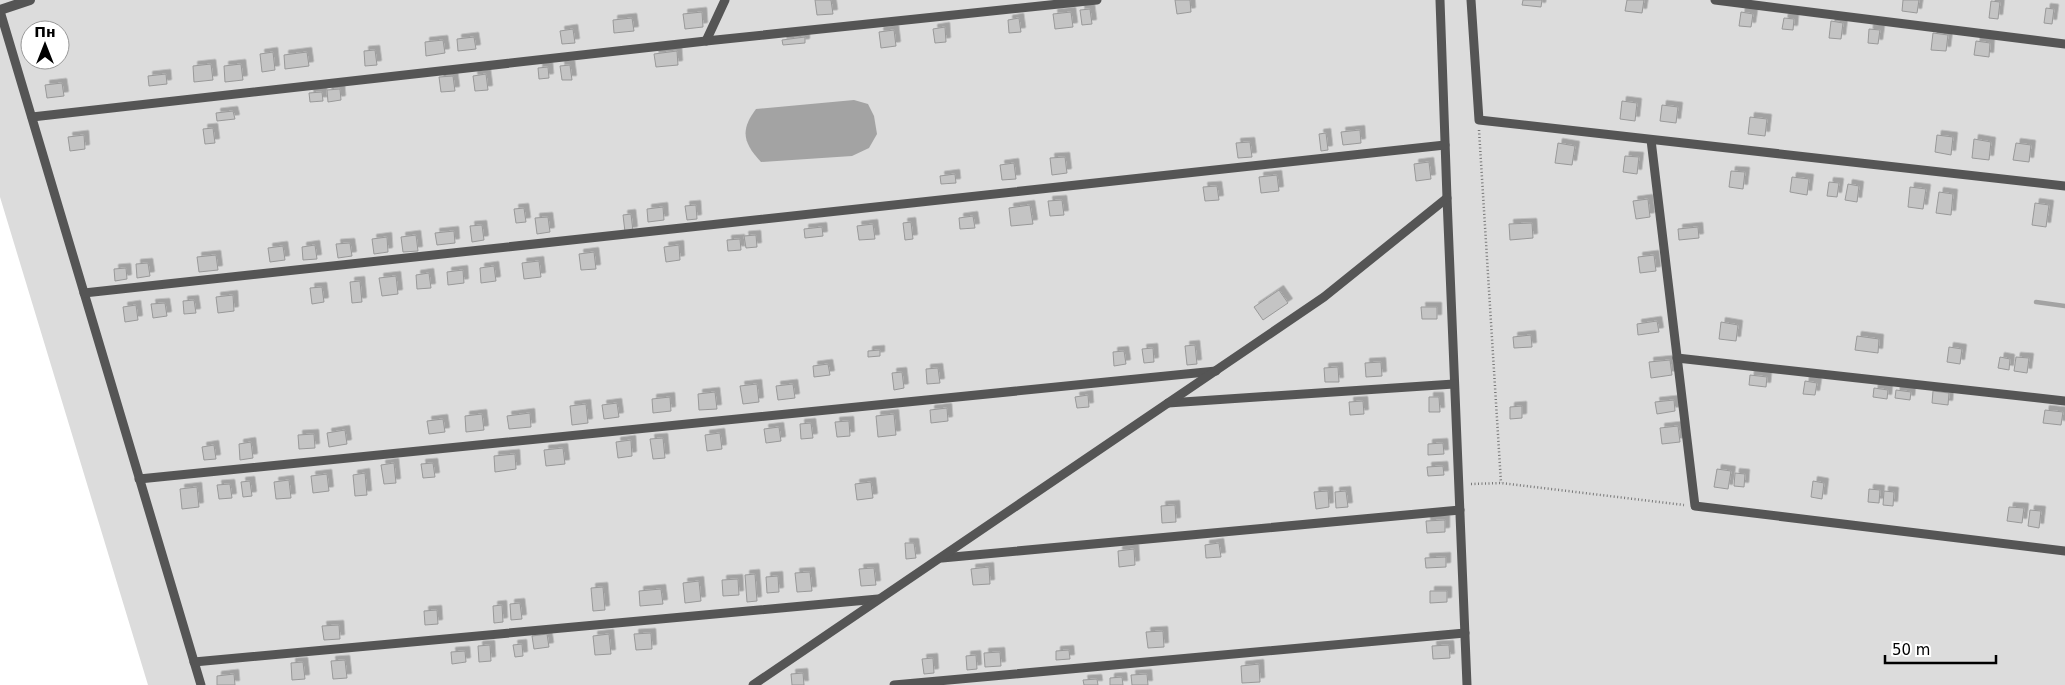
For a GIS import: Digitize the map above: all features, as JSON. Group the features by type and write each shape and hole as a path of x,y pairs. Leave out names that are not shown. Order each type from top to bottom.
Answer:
{"street":[{"path":"0,10 30,0"}],"lane":[{"path":"706,41 725,0"},
{"path":"32,117 706,41 1097,0"},
{"path":"1440,0 1446,198 1467,685"},
{"path":"1471,0 1479,120 2065,186"},
{"path":"1715,0 2065,44"},
{"path":"0,10 201,685"},
{"path":"1651,140 1695,506 2065,551"},
{"path":"84,292 1445,145"},
{"path":"753,685 1324,297 1446,198"},
{"path":"1677,358 2065,400"},
{"path":"139,479 1216,371"},
{"path":"1168,403 1454,384"},
{"path":"939,558 1460,510"},
{"path":"194,662 879,599"},
{"path":"894,685 1465,633"}],"path":[{"path":"1479,120 1501,483"},
{"path":"1459,485 1501,483 1695,506"}],"shaded area":[{"path":"0,0 2065,0 2065,685 148,685 0,197"},
{"path":"854,100 868,104 874,116 877,134 869,148 852,156 761,162 750,149 746,130 756,109"}],"building":[{"path":"815,0 831,0 833,14 817,15"},
{"path":"1175,0 1190,0 1191,12 1177,14"},
{"path":"1523,0 1542,0 1541,7 1522,5"},
{"path":"1627,0 1644,0 1642,13 1625,11"},
{"path":"1903,0 1919,0 1917,13 1902,11"},
{"path":"1991,1 2000,2 1998,19 1989,18"},
{"path":"2046,8 2054,9 2052,24 2044,23"},
{"path":"1090,9 1092,24 1082,25 1080,10"},
{"path":"702,12 703,27 685,29 683,14"},
{"path":"1071,12 1073,27 1055,29 1053,14"},
{"path":"1741,12 1753,14 1751,27 1739,26"},
{"path":"632,18 634,31 614,33 613,20"},
{"path":"1019,18 1021,32 1009,33 1008,20"},
{"path":"1784,18 1794,19 1793,30 1782,29"},
{"path":"1831,21 1843,23 1841,39 1829,38"},
{"path":"945,27 946,42 935,43 933,29"},
{"path":"573,29 575,43 562,44 560,31"},
{"path":"1869,29 1880,30 1878,44 1868,43"},
{"path":"894,30 896,46 881,48 879,32"},
{"path":"1933,33 1948,35 1946,51 1931,50"},
{"path":"474,37 476,49 458,51 457,39"},
{"path":"805,37 805,43 783,45 782,40"},
{"path":"443,40 445,53 426,56 425,42"},
{"path":"1976,41 1990,43 1989,57 1974,55"},
{"path":"375,50 377,65 365,66 364,51"},
{"path":"677,51 678,65 656,67 654,54"},
{"path":"273,52 275,70 262,72 260,54"},
{"path":"307,52 309,66 285,69 284,55"},
{"path":"211,64 213,80 194,82 193,66"},
{"path":"241,64 243,80 225,82 224,66"},
{"path":"570,65 572,80 562,80 560,66"},
{"path":"548,67 549,78 539,79 538,68"},
{"path":"166,74 167,84 149,86 148,76"},
{"path":"486,74 488,90 475,91 473,76"},
{"path":"453,76 455,91 441,92 439,77"},
{"path":"62,83 64,96 47,98 45,85"},
{"path":"340,89 341,100 328,102 327,90"},
{"path":"322,92 323,101 310,102 309,93"},
{"path":"1622,101 1637,103 1635,121 1620,119"},
{"path":"1662,105 1678,107 1676,123 1660,121"},
{"path":"233,111 235,119 217,121 216,113"},
{"path":"1750,117 1767,119 1765,136 1748,134"},
{"path":"213,128 215,143 205,144 203,129"},
{"path":"1360,130 1361,143 1343,145 1341,132"},
{"path":"1326,133 1328,150 1321,151 1319,134"},
{"path":"84,135 85,149 70,151 68,137"},
{"path":"1937,135 1953,137 1951,155 1935,152"},
{"path":"1974,139 1991,142 1989,160 1972,158"},
{"path":"1250,142 1252,157 1238,158 1236,143"},
{"path":"1558,143 1575,146 1572,165 1555,163"},
{"path":"2016,143 2031,145 2029,162 2013,160"},
{"path":"1625,156 1639,157 1637,174 1623,172"},
{"path":"1065,157 1067,173 1052,175 1050,158"},
{"path":"1429,162 1431,179 1416,181 1414,164"},
{"path":"1014,163 1016,179 1002,180 1000,165"},
{"path":"1731,171 1745,172 1743,189 1729,187"},
{"path":"955,174 956,183 941,184 940,176"},
{"path":"1277,175 1279,191 1261,193 1259,177"},
{"path":"1792,177 1809,179 1807,195 1790,192"},
{"path":"1829,182 1839,183 1837,197 1827,196"},
{"path":"1848,184 1859,186 1857,202 1845,200"},
{"path":"1217,186 1219,200 1205,201 1203,187"},
{"path":"1910,187 1926,189 1923,209 1908,207"},
{"path":"1939,192 1953,194 1951,215 1936,213"},
{"path":"1648,199 1650,217 1636,219 1633,201"},
{"path":"1062,200 1064,215 1050,216 1048,201"},
{"path":"2035,203 2049,205 2046,227 2032,225"},
{"path":"696,205 697,219 687,220 685,206"},
{"path":"1030,205 1033,224 1011,226 1009,208"},
{"path":"663,207 664,220 648,222 647,209"},
{"path":"524,208 526,222 516,223 514,209"},
{"path":"631,214 633,231 625,232 623,215"},
{"path":"973,216 975,228 960,229 959,218"},
{"path":"548,217 550,232 537,234 535,218"},
{"path":"911,222 913,239 905,240 903,223"},
{"path":"1532,223 1533,238 1510,240 1509,224"},
{"path":"873,224 875,239 859,240 857,226"},
{"path":"482,225 484,240 472,242 470,226"},
{"path":"822,227 823,236 805,238 804,229"},
{"path":"1698,227 1699,238 1679,240 1678,229"},
{"path":"454,231 455,243 437,245 435,233"},
{"path":"416,235 418,251 403,252 401,237"},
{"path":"756,235 757,247 746,248 744,236"},
{"path":"387,237 388,252 374,254 372,239"},
{"path":"740,239 741,250 728,251 727,240"},
{"path":"350,243 352,256 338,258 336,244"},
{"path":"315,245 317,259 303,260 302,247"},
{"path":"679,245 680,260 666,262 664,247"},
{"path":"283,246 285,260 270,262 268,248"},
{"path":"594,252 596,269 581,270 579,254"},
{"path":"216,255 218,270 199,272 197,257"},
{"path":"1654,255 1656,271 1640,273 1638,257"},
{"path":"539,261 541,277 524,279 522,263"},
{"path":"148,263 150,276 137,278 136,264"},
{"path":"494,266 496,281 481,283 480,268"},
{"path":"126,268 127,279 115,281 114,269"},
{"path":"463,270 464,283 448,285 447,272"},
{"path":"429,273 431,288 417,289 416,275"},
{"path":"396,276 398,294 382,296 379,278"},
{"path":"360,281 362,302 352,303 350,282"},
{"path":"322,287 324,302 312,304 310,288"},
{"path":"1279,290 1288,303 1263,320 1254,307"},
{"path":"233,295 234,311 218,313 216,297"},
{"path":"194,300 196,313 184,314 183,301"},
{"path":"165,303 167,316 153,318 151,304"},
{"path":"136,305 138,320 125,322 123,307"},
{"path":"1421,307 1437,307 1437,319 1422,319"},
{"path":"1657,321 1659,332 1638,335 1637,324"},
{"path":"1721,322 1738,325 1736,341 1719,339"},
{"path":"1531,335 1532,347 1514,348 1513,337"},
{"path":"1857,336 1879,339 1878,353 1855,350"},
{"path":"1195,345 1197,364 1187,365 1185,346"},
{"path":"1949,347 1962,349 1960,364 1947,362"},
{"path":"1153,348 1154,362 1144,363 1142,349"},
{"path":"880,350 880,356 868,357 868,351"},
{"path":"1124,351 1126,364 1114,366 1113,352"},
{"path":"2000,357 2010,359 2009,370 1998,368"},
{"path":"2016,357 2029,358 2027,373 2014,371"},
{"path":"1670,360 1672,375 1651,378 1649,362"},
{"path":"1381,362 1382,376 1366,377 1365,363"},
{"path":"828,364 830,375 814,377 813,366"},
{"path":"1338,367 1339,382 1325,382 1324,368"},
{"path":"938,368 940,383 927,384 926,369"},
{"path":"902,372 904,388 894,390 892,373"},
{"path":"1750,375 1767,377 1766,387 1749,385"},
{"path":"1805,381 1817,383 1815,395 1803,394"},
{"path":"757,384 759,402 743,404 740,386"},
{"path":"793,384 795,398 778,400 776,386"},
{"path":"1874,388 1888,390 1887,399 1873,397"},
{"path":"1896,390 1911,392 1910,400 1895,398"},
{"path":"1933,391 1949,393 1948,405 1932,403"},
{"path":"715,392 717,409 699,410 698,394"},
{"path":"1088,395 1089,407 1077,408 1075,397"},
{"path":"670,397 671,411 653,413 652,399"},
{"path":"1429,397 1439,397 1440,412 1429,412"},
{"path":"1674,400 1675,411 1657,414 1655,402"},
{"path":"1363,401 1364,414 1350,415 1349,402"},
{"path":"617,403 619,417 604,419 602,405"},
{"path":"586,404 588,423 572,425 570,406"},
{"path":"1522,406 1522,418 1510,419 1510,407"},
{"path":"947,408 948,421 931,423 930,410"},
{"path":"2045,410 2063,412 2061,425 2043,423"},
{"path":"530,413 531,427 509,429 507,416"},
{"path":"482,414 484,430 466,432 465,416"},
{"path":"894,414 896,435 878,437 876,416"},
{"path":"443,419 445,432 429,434 427,421"},
{"path":"849,421 850,436 837,437 835,422"},
{"path":"811,423 813,438 801,439 800,424"},
{"path":"1678,426 1680,442 1662,444 1660,428"},
{"path":"779,427 781,441 766,443 764,429"},
{"path":"345,430 347,444 329,447 327,433"},
{"path":"720,433 722,449 707,451 705,435"},
{"path":"314,434 315,448 299,449 298,435"},
{"path":"663,438 665,458 653,459 650,439"},
{"path":"631,440 632,456 618,458 616,442"},
{"path":"251,442 253,458 240,460 239,444"},
{"path":"1443,443 1444,454 1428,455 1428,444"},
{"path":"214,445 216,459 204,460 202,447"},
{"path":"563,448 565,464 546,466 544,450"},
{"path":"515,454 516,469 495,472 494,456"},
{"path":"394,463 396,483 384,484 381,465"},
{"path":"433,463 435,477 423,478 421,464"},
{"path":"1443,466 1444,475 1428,476 1427,467"},
{"path":"1717,469 1731,471 1728,489 1714,487"},
{"path":"365,473 367,495 355,496 353,475"},
{"path":"1735,473 1745,474 1744,487 1734,486"},
{"path":"327,474 329,491 313,493 311,476"},
{"path":"289,480 291,498 276,499 274,482"},
{"path":"250,481 252,496 243,497 241,482"},
{"path":"1813,481 1824,483 1822,499 1811,497"},
{"path":"871,482 873,498 857,500 855,484"},
{"path":"230,484 232,498 219,499 217,485"},
{"path":"197,487 199,507 182,509 180,489"},
{"path":"1869,489 1880,490 1879,503 1868,502"},
{"path":"1328,491 1329,507 1316,509 1314,492"},
{"path":"1346,491 1348,507 1336,508 1335,492"},
{"path":"1884,491 1894,492 1893,506 1883,505"},
{"path":"1175,505 1176,522 1162,523 1161,506"},
{"path":"2009,507 2024,508 2022,523 2007,521"},
{"path":"2030,510 2041,511 2039,528 2028,526"},
{"path":"1445,520 1445,532 1427,533 1426,521"},
{"path":"905,543 914,543 916,558 906,559"},
{"path":"1219,543 1221,557 1206,558 1205,545"},
{"path":"1134,549 1135,565 1119,567 1118,551"},
{"path":"1446,557 1446,567 1426,568 1425,558"},
{"path":"989,567 990,584 973,585 971,569"},
{"path":"874,568 876,585 861,586 859,569"},
{"path":"810,572 812,591 797,592 795,573"},
{"path":"755,574 757,601 747,602 745,575"},
{"path":"778,576 779,592 767,593 766,577"},
{"path":"738,579 739,595 723,596 722,580"},
{"path":"699,581 701,601 685,603 683,583"},
{"path":"603,587 605,610 593,611 591,588"},
{"path":"661,589 663,604 640,606 639,591"},
{"path":"1430,591 1447,591 1447,602 1430,603"},
{"path":"520,603 522,619 511,620 510,604"},
{"path":"502,605 503,622 494,623 493,606"},
{"path":"437,610 438,624 425,625 424,611"},
{"path":"339,625 340,639 324,640 322,626"},
{"path":"1163,631 1164,647 1148,648 1146,632"},
{"path":"651,633 652,649 636,650 634,634"},
{"path":"547,634 549,647 534,649 532,636"},
{"path":"609,634 611,654 595,655 593,636"},
{"path":"522,644 523,656 515,657 513,645"},
{"path":"490,645 491,661 479,662 478,646"},
{"path":"1449,645 1450,658 1433,659 1432,646"},
{"path":"1069,650 1070,659 1056,660 1056,651"},
{"path":"465,651 466,662 452,664 451,652"},
{"path":"1000,652 1001,666 985,667 984,653"},
{"path":"976,655 977,669 967,670 966,656"},
{"path":"933,658 934,673 924,674 922,659"},
{"path":"345,660 347,678 333,679 331,661"},
{"path":"303,662 305,679 292,680 291,663"},
{"path":"1259,664 1260,682 1242,683 1241,666"},
{"path":"803,673 804,685 792,685 791,674"},
{"path":"234,674 235,685 217,685 217,676"},
{"path":"1147,674 1148,685 1132,685 1131,675"},
{"path":"1122,677 1123,685 1110,685 1110,678"},
{"path":"1097,679 1098,685 1084,685 1083,680"}],"waterway":[{"path":"2036,302 2065,306"}]}
